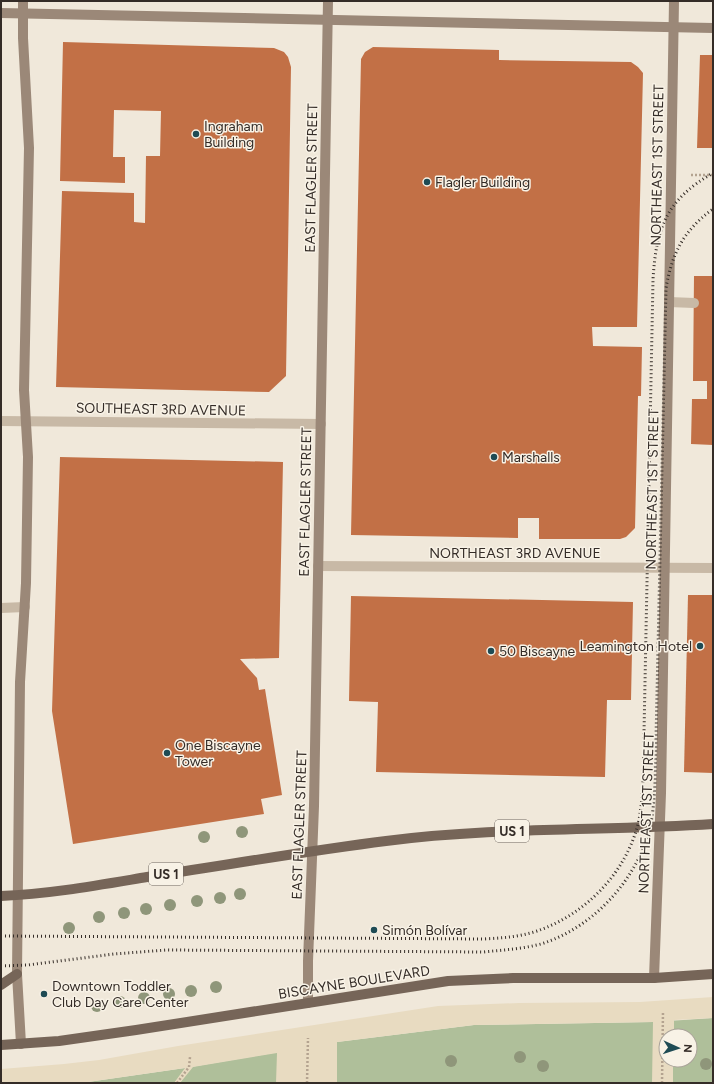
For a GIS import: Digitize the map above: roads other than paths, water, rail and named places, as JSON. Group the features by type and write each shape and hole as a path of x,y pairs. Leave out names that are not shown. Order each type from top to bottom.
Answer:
{"main road":[{"path":"21,1044 17,974 20,689 26,583 28,457 24,390 29,148 23,1"},
{"name":"EAST FLAGLER STREET","path":"308,1003 313,851 328,1"},
{"name":"NORTHEAST 1ST STREET","path":"654,978 660,827 674,1"},
{"path":"1,13 713,28"},
{"name":"US 1","path":"1,896 54,892 313,851 444,835 713,824"},
{"path":"1,985 17,974"},
{"name":"BISCAYNE BOULEVARD","path":"1,1045 21,1044 136,1030 412,986 477,979 654,978 713,974"}],"street":[{"path":"669,302 694,303"},
{"name":"SOUTHEAST 3RD AVENUE","path":"1,421 321,424"},
{"name":"NORTHEAST 3RD AVENUE","path":"318,566 713,568"},
{"path":"1,608 25,607"}],"railway":[{"path":"1,936 497,938 530,933 554,924 586,904 599,892 612,877 631,846 637,828 642,800 653,280 657,245 666,217 674,205 697,183 713,173"},
{"path":"1,966 28,965 114,954 166,950 483,952 505,950 541,944 560,937 594,915 608,901 622,886 642,851 649,832 654,802 666,288 672,264 681,243 694,225 713,209"}],"place":[{"name":"Ingraham Building","path":"196,134"},
{"name":"Flagler Building","path":"427,182"},
{"name":"Marshalls","path":"494,457"},
{"name":"Leamington Hotel","path":"700,646"},
{"name":"50 Biscayne","path":"491,651"},
{"name":"One Biscayne Tower","path":"167,753"},
{"name":"Simón Bolívar","path":"374,930"},
{"name":"Downtown Toddler Club Day Care Center","path":"44,994"}]}
